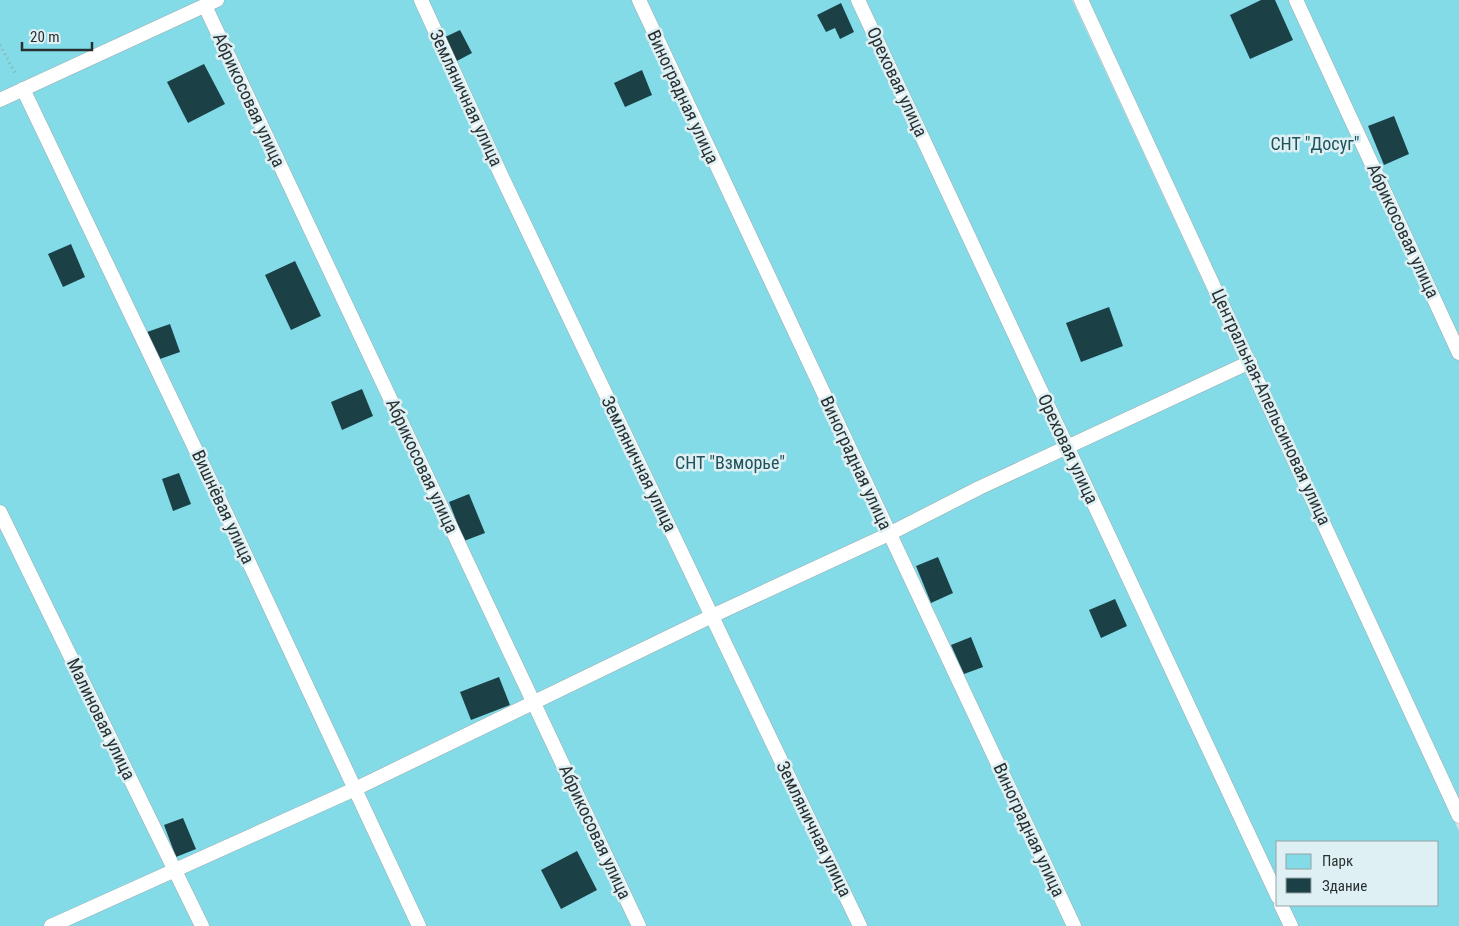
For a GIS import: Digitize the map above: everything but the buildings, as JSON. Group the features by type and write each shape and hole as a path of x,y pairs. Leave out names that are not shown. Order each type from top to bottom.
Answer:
{"lane":[{"name":"Земляничная улица","path":"421,0 511,195 860,926"},
{"name":"Виноградная улица","path":"639,0 1074,926"},
{"name":"Ореховая улица","path":"858,0 1276,894"},
{"name":"Центральная-Апельсиновая улица","path":"1081,0 1459,816"},
{"name":"Абрикосовая улица","path":"1296,0 1459,353"},
{"path":"0,100 211,3"},
{"name":"Абрикосовая улица","path":"211,3 639,926"},
{"name":"Вишнёвая улица","path":"23,89 223,506 419,926"},
{"path":"51,926 355,789 712,616 1250,362"},
{"name":"Малиновая улица","path":"0,512 202,926"},
{"path":"1281,906 1291,926"}],"path":[{"path":"0,45 23,89"}],"green space":[{"name":"СНТ \"Взморье\"","path":"0,0 1072,0 1459,831 1459,926 0,926"},
{"name":"СНТ \"Досуг\"","path":"1089,0 1459,0 1459,799"}]}
